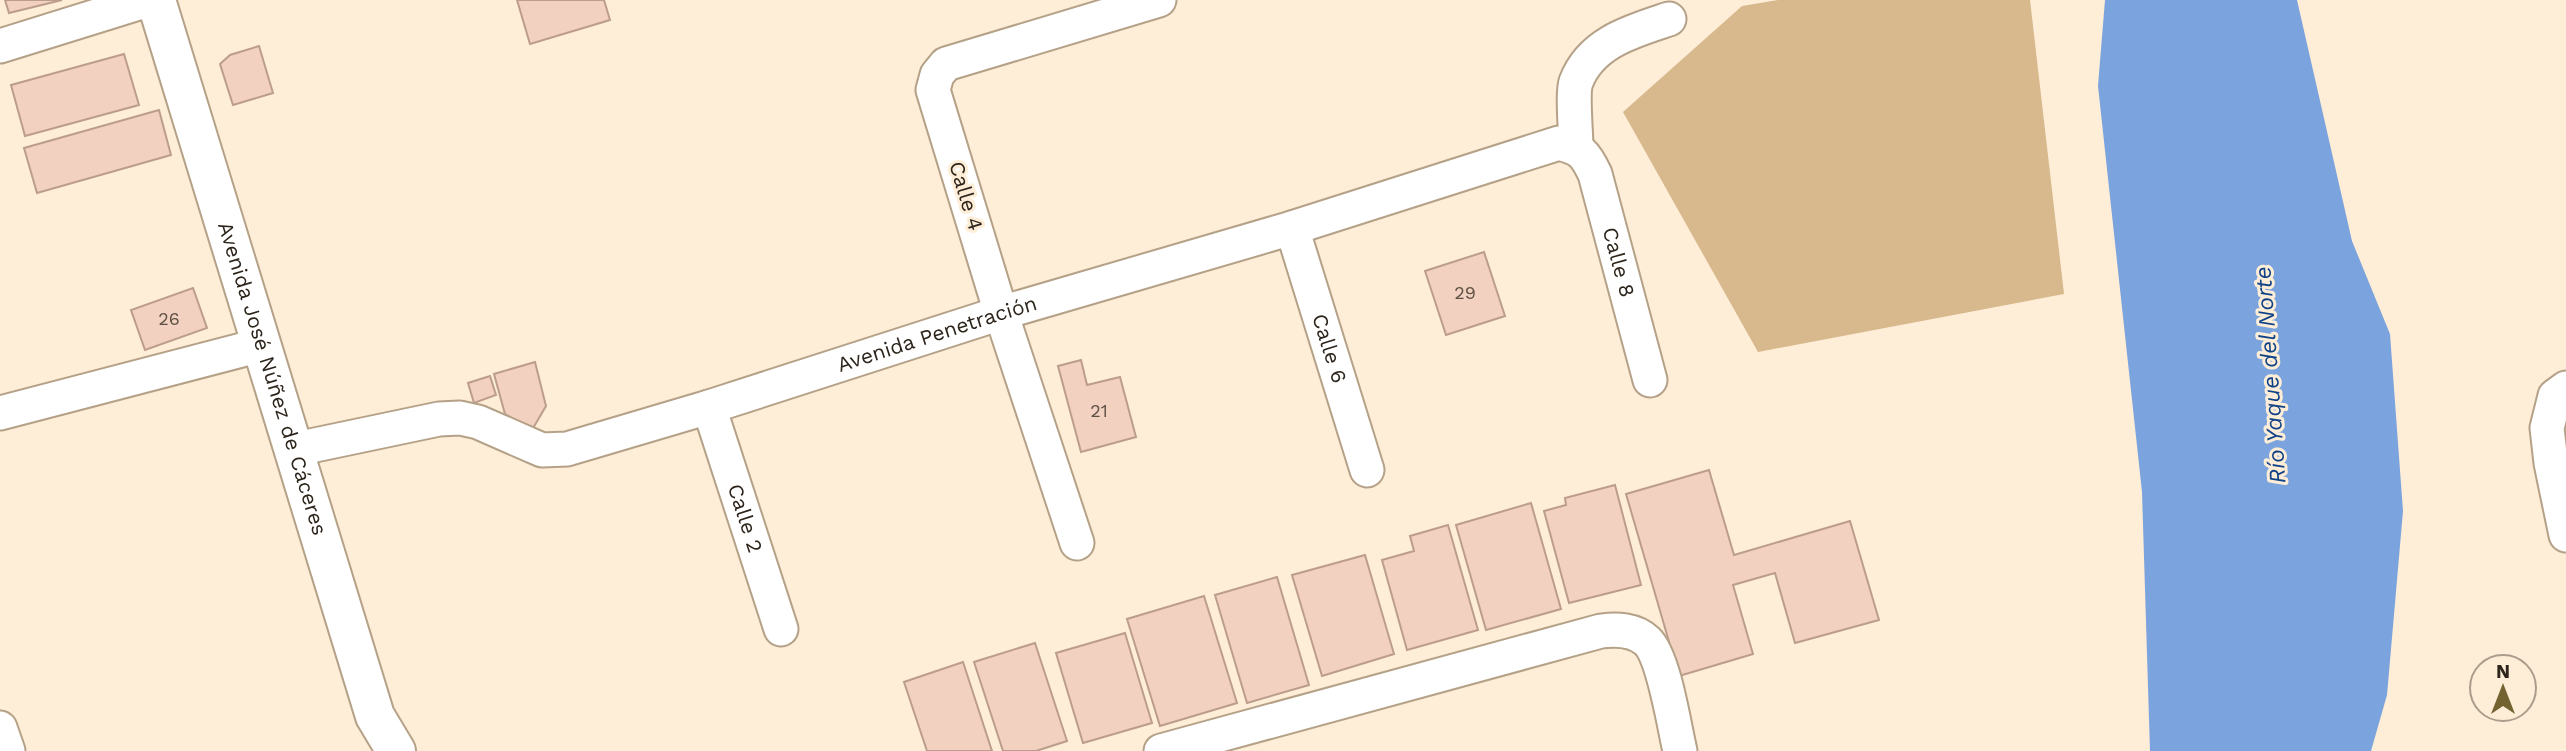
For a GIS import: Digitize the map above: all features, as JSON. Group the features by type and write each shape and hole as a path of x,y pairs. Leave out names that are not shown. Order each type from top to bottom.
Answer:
{"main road":[{"name":"Avenida José Núñez de Cáceres","path":"156,0 261,345 296,449 375,716 396,751"}],"street":[{"path":"0,46 148,0"},
{"name":"Calle 4","path":"1077,543 933,90 937,75 946,64 1160,0"},
{"path":"1576,148 1575,83 1592,55 1620,36 1669,19"},
{"name":"Avenida Penetración","path":"296,449 439,419 460,418 478,422 542,450 567,449 709,407 1002,313 1292,228 1529,151 1559,143 1576,148"},
{"name":"Calle 8","path":"1576,148 1587,157 1595,174 1650,380"},
{"name":"Calle 6","path":"1292,228 1367,470"},
{"path":"0,413 261,345"},
{"path":"2566,388 2555,396 2547,428 2551,463 2566,535"},
{"name":"Calle 2","path":"709,407 781,629"},
{"path":"1161,751 1601,631 1618,629 1636,633 1649,643 1659,662 1681,751"},
{"path":"0,728 8,751"}],"shaded area":[{"path":"1778,0 2030,0 2064,294 1758,352 1623,112 1742,6"}],"water":[{"name":"Río Yaque del Norte","path":"2105,0 2297,0 2352,241 2390,334 2403,511 2387,695 2371,751 2150,751 2142,492 2098,86"}],"building":[{"path":"5,0 62,0 9,13"},
{"path":"517,0 604,0 610,20 530,44"},
{"path":"259,46 273,93 233,105 220,64 230,55"},
{"path":"124,54 139,105 25,136 11,85"},
{"path":"159,110 171,155 37,193 24,148"},
{"path":"1484,252 1505,316 1446,335 1425,271"},
{"path":"193,288 207,328 145,350 131,310"},
{"path":"1081,360 1087,385 1120,377 1136,437 1081,452 1058,366"},
{"path":"535,362 546,406 532,430 505,414 494,374"},
{"path":"490,376 496,395 474,403 468,383"},
{"path":"1709,470 1734,555 1850,521 1879,620 1795,643 1775,573 1733,585 1753,654 1679,676 1626,494"},
{"path":"1615,485 1641,585 1569,603 1544,511 1566,505 1565,498"},
{"path":"1531,503 1561,609 1486,630 1456,525"},
{"path":"1448,525 1478,630 1407,650 1382,560 1414,551 1410,536"},
{"path":"1365,555 1394,654 1322,676 1292,575"},
{"path":"1277,577 1309,685 1247,703 1215,595"},
{"path":"1204,596 1237,703 1160,726 1127,619"},
{"path":"1125,633 1152,723 1083,743 1056,653"},
{"path":"1035,643 1067,741 1036,751 1003,751 974,662"},
{"path":"963,662 992,751 927,751 904,682"}]}
